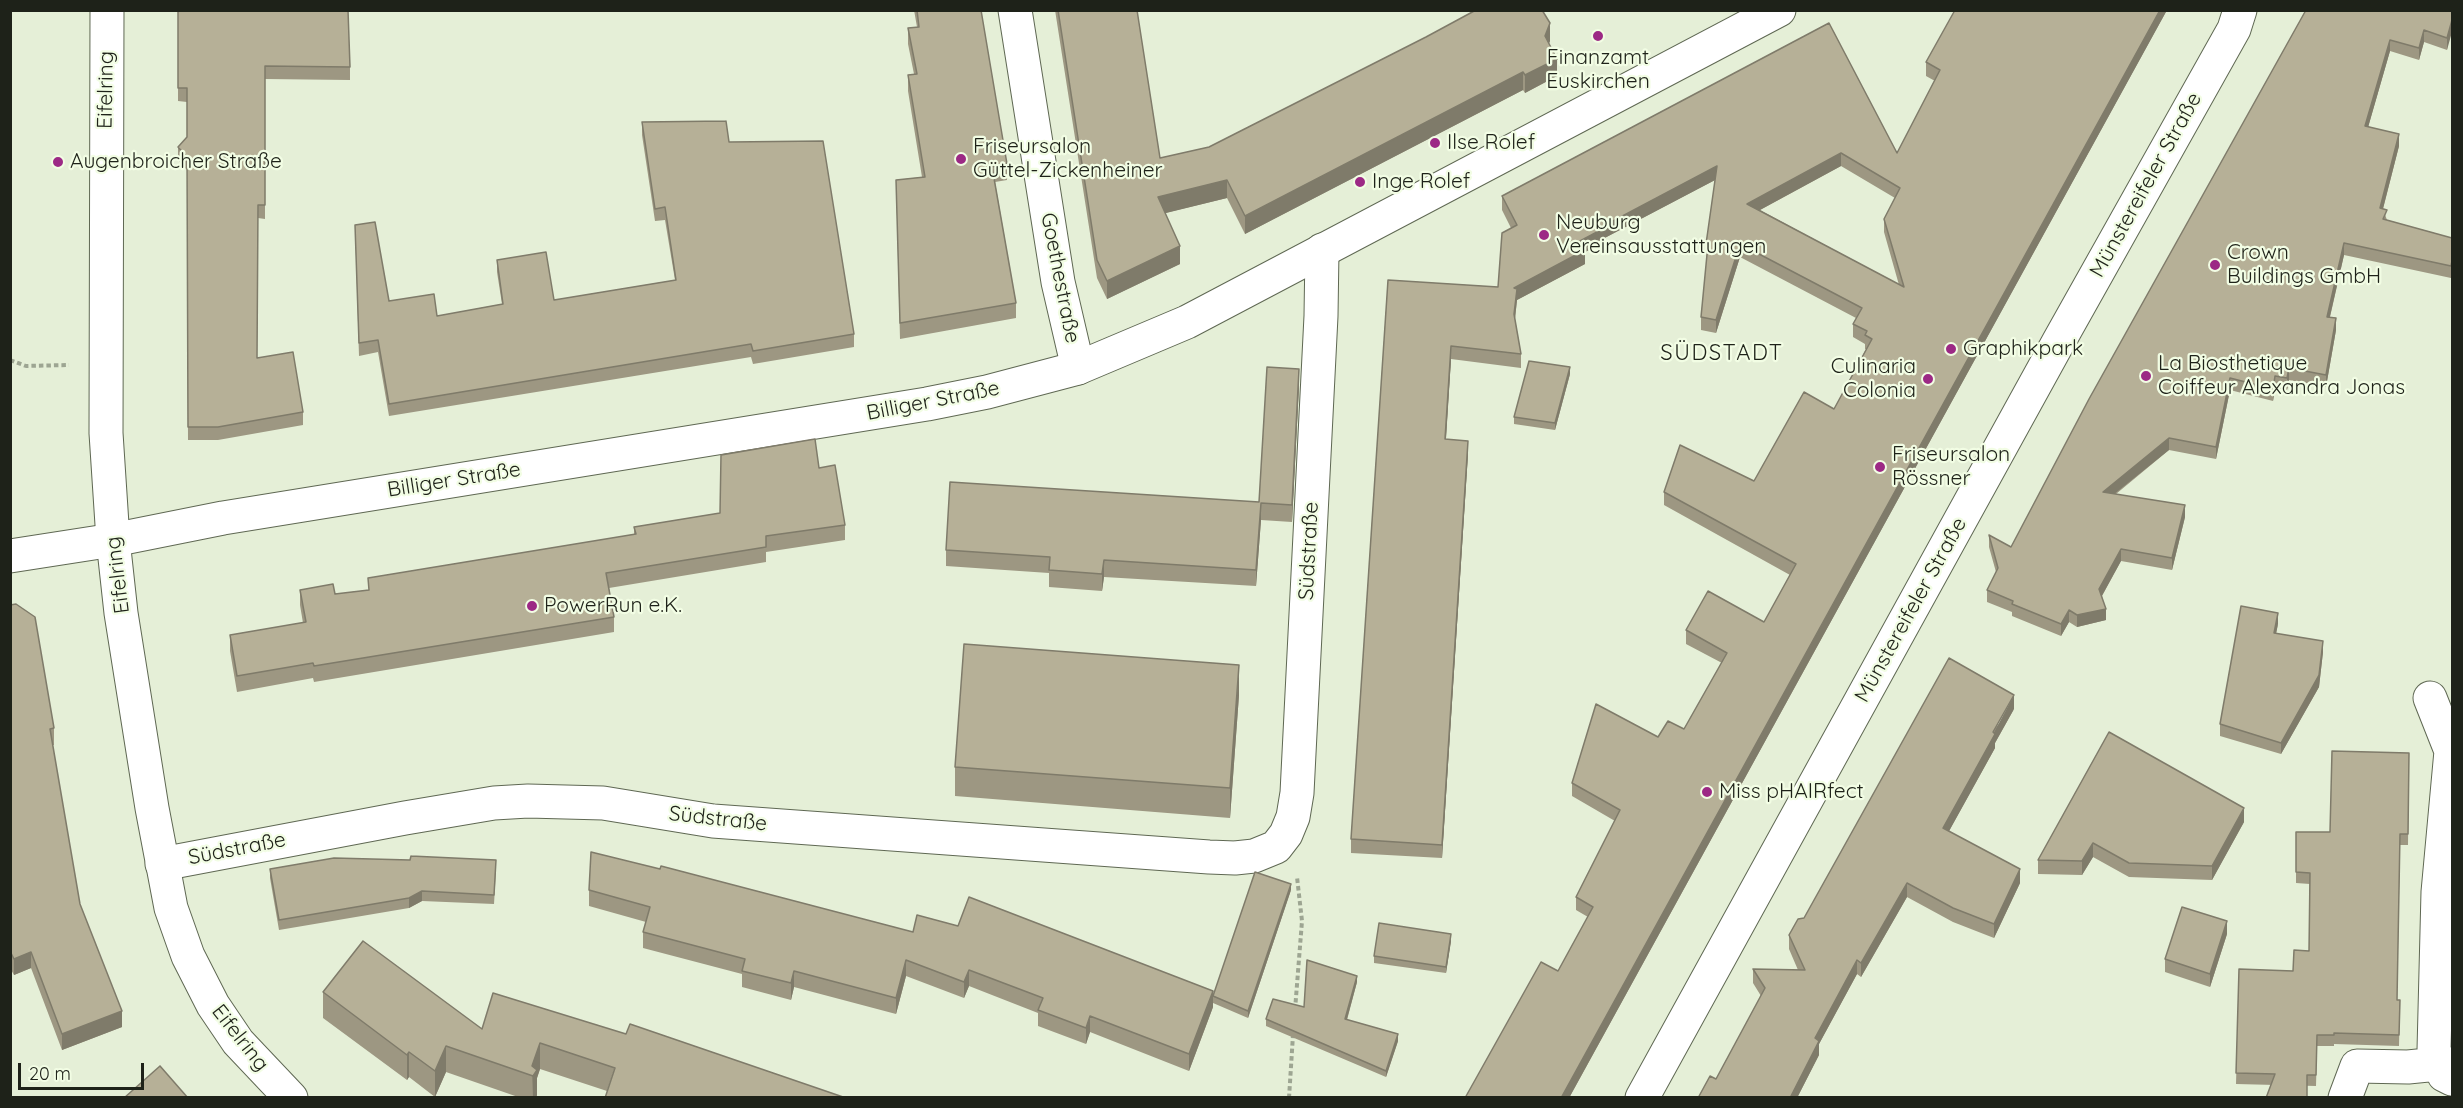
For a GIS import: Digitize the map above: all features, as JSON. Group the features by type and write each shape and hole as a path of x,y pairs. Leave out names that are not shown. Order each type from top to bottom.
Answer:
{"street":[{"name":"Eifelring","path":"107,10 106,433 113,540 122,613 162,864 178,930 213,1005 238,1042 291,1098"},
{"name":"Goethestraße","path":"1015,10 1058,282 1078,368"},
{"name":"Billiger Straße","path":"10,556 113,540 223,518 927,404 987,392 1078,368 1187,322 1779,10"},
{"name":"Münstereifeler Straße","path":"1642,1098 2242,17"},
{"name":"Südstraße","path":"162,864 405,818 494,803 528,801 603,803 712,821 1218,857 1254,856 1276,847 1289,825 1297,793 1322,250"},
{"path":"2430,698 2451,751 2438,892 2435,956 2434,1050 2445,1072"},
{"path":"2345,1098 2357,1066 2408,1067 2445,1072"}],"path":[{"path":"10,360 26,366 106,364"},
{"path":"1276,847 1299,880 1302,921 1295,1015"},
{"path":"1289,1098 1294,1027"}],"building":[{"path":"178,10 348,10 350,67 265,66 265,205 258,205 257,358 293,352 303,412 218,427 188,427 187,157 178,147 187,137 187,88 178,88"},
{"path":"917,10 981,10 1007,164 992,167 1016,303 900,323 896,180 925,177 908,75 917,74 908,28 919,27"},
{"path":"1058,10 1137,10 1160,158 1209,147 1476,10 1542,10 1550,23 1545,36 1557,59 1525,75 1523,72 1245,216 1227,180 1158,197 1180,246 1107,281 1097,260"},
{"path":"1955,10 2160,10 1561,1098 1465,1098 1541,962 1558,971 1593,907 1576,897 1620,810 1572,783 1596,704 1658,737 1668,721 1684,729 1727,653 1686,630 1708,591 1764,622 1796,564 1664,492 1680,445 1754,481 1804,392 1834,409 1872,339 1865,335 1867,331 1853,324 1862,308 1740,244 1716,320 1701,317 1708,244 1706,244 1717,166 1596,230 1597,232 1580,241 1585,250 1514,288 1517,289 1514,314 1521,354 1451,346 1445,439 1468,441 1442,845 1351,839 1388,280 1498,287 1502,233 1517,225 1502,196 1829,23 1897,153 1940,70 1926,62","holes":["1841,153 1900,188 1884,219 1904,287 1747,204"]},
{"path":"2306,10 2452,10 2447,38 2424,30 2419,48 2390,40 2365,126 2399,134 2380,208 2387,210 2383,219 2452,238 2451,266 2344,243 2327,317 2336,318 2326,375 2289,368 2287,378 2275,376 2273,389 2230,378 2216,447 2169,438 2103,492 2185,505 2172,558 2121,549 2099,589 2106,609 2077,615 2069,610 2061,624 2012,604 2013,601 1987,590 1998,568 1989,535 2011,547 2089,399"},
{"path":"726,121 729,142 823,141 854,334 753,351 751,344 389,404 378,340 359,343 355,225 375,222 389,301 434,294 437,316 503,304 497,260 546,252 554,300 676,280 665,207 655,209 642,122"},
{"path":"1529,361 1570,367 1555,423 1514,417"},
{"path":"1267,367 1299,369 1292,505 1261,503 1256,570 1104,560 1102,574 1049,570 1050,557 946,550 950,482 1259,502"},
{"path":"815,439 819,468 835,465 845,525 766,536 766,547 606,573 614,617 314,666 313,663 237,676 230,635 306,622 300,590 333,584 335,594 369,590 368,578 636,534 634,527 720,513 721,455"},
{"path":"16,604 35,617 54,728 50,729 80,904 122,1011 62,1034 31,952 14,959 10,951 10,605"},
{"path":"2241,606 2278,613 2274,633 2323,641 2319,675 2281,743 2220,724"},
{"path":"964,644 1239,665 1230,788 955,767"},
{"path":"1949,658 2014,695 1943,828 2020,869 1994,924 1953,908 1907,883 1861,963 1857,960 1815,1038 1819,1041 1790,1098 1698,1098 1710,1076 1716,1079 1765,988 1753,969 1805,970 1789,935 1798,919 1804,918"},
{"path":"2109,732 2244,808 2212,866 2129,863 2093,843 2082,861 2038,860"},
{"path":"2332,751 2409,753 2408,834 2400,834 2397,1000 2400,1000 2399,1035 2334,1033 2334,1035 2317,1035 2316,1075 2307,1075 2307,1098 2266,1098 2275,1074 2236,1073 2239,969 2293,971 2294,950 2309,951 2310,873 2296,872 2296,832 2330,832"},
{"path":"591,852 660,869 661,866 913,932 917,915 958,926 969,897 1213,991 1189,1054 1090,1016 1086,1028 1038,1010 1043,998 969,970 964,982 906,960 896,998 794,971 791,983 742,971 745,959 643,932 650,907 589,890"},
{"path":"411,856 496,860 494,895 422,891 409,898 279,920 270,869 334,858 410,860"},
{"path":"1255,872 1291,884 1248,1011 1213,996"},
{"path":"2182,907 2227,921 2210,974 2165,959"},
{"path":"1379,923 1451,934 1446,967 1374,956"},
{"path":"363,941 482,1029 493,993 626,1034 630,1024 846,1098 605,1098 615,1068 540,1043 532,1066 537,1070 533,1076 446,1046 435,1071 409,1052 407,1055 323,992"},
{"path":"1307,960 1357,976 1345,1019 1398,1034 1386,1071 1266,1019 1273,999 1304,1007"},
{"path":"160,1066 188,1098 124,1098"}],"place":[{"name":"Finanzamt Euskirchen","path":"1598,36"},
{"name":"Ilse Rolef","path":"1435,143"},
{"name":"Friseursalon Güttel-Zickenheiner","path":"961,159"},
{"name":"Augenbroicher Straße","path":"58,162"},
{"name":"Inge Rolef","path":"1360,182"},
{"name":"Neuburg Vereinsausstattungen","path":"1544,235"},
{"name":"Crown Buildings GmbH","path":"2215,265"},
{"name":"Graphikpark","path":"1951,349"},
{"name":"La Biosthetique Coiffeur Alexandra Jonas","path":"2146,376"},
{"name":"Culinaria Colonia","path":"1928,379"},
{"name":"Friseursalon Rössner","path":"1880,467"},
{"name":"PowerRun e.K.","path":"532,606"},
{"name":"Miss pHAIRfect","path":"1707,792"}],"district":[{"name":"SÜDSTADT","path":"1722,353"}]}
